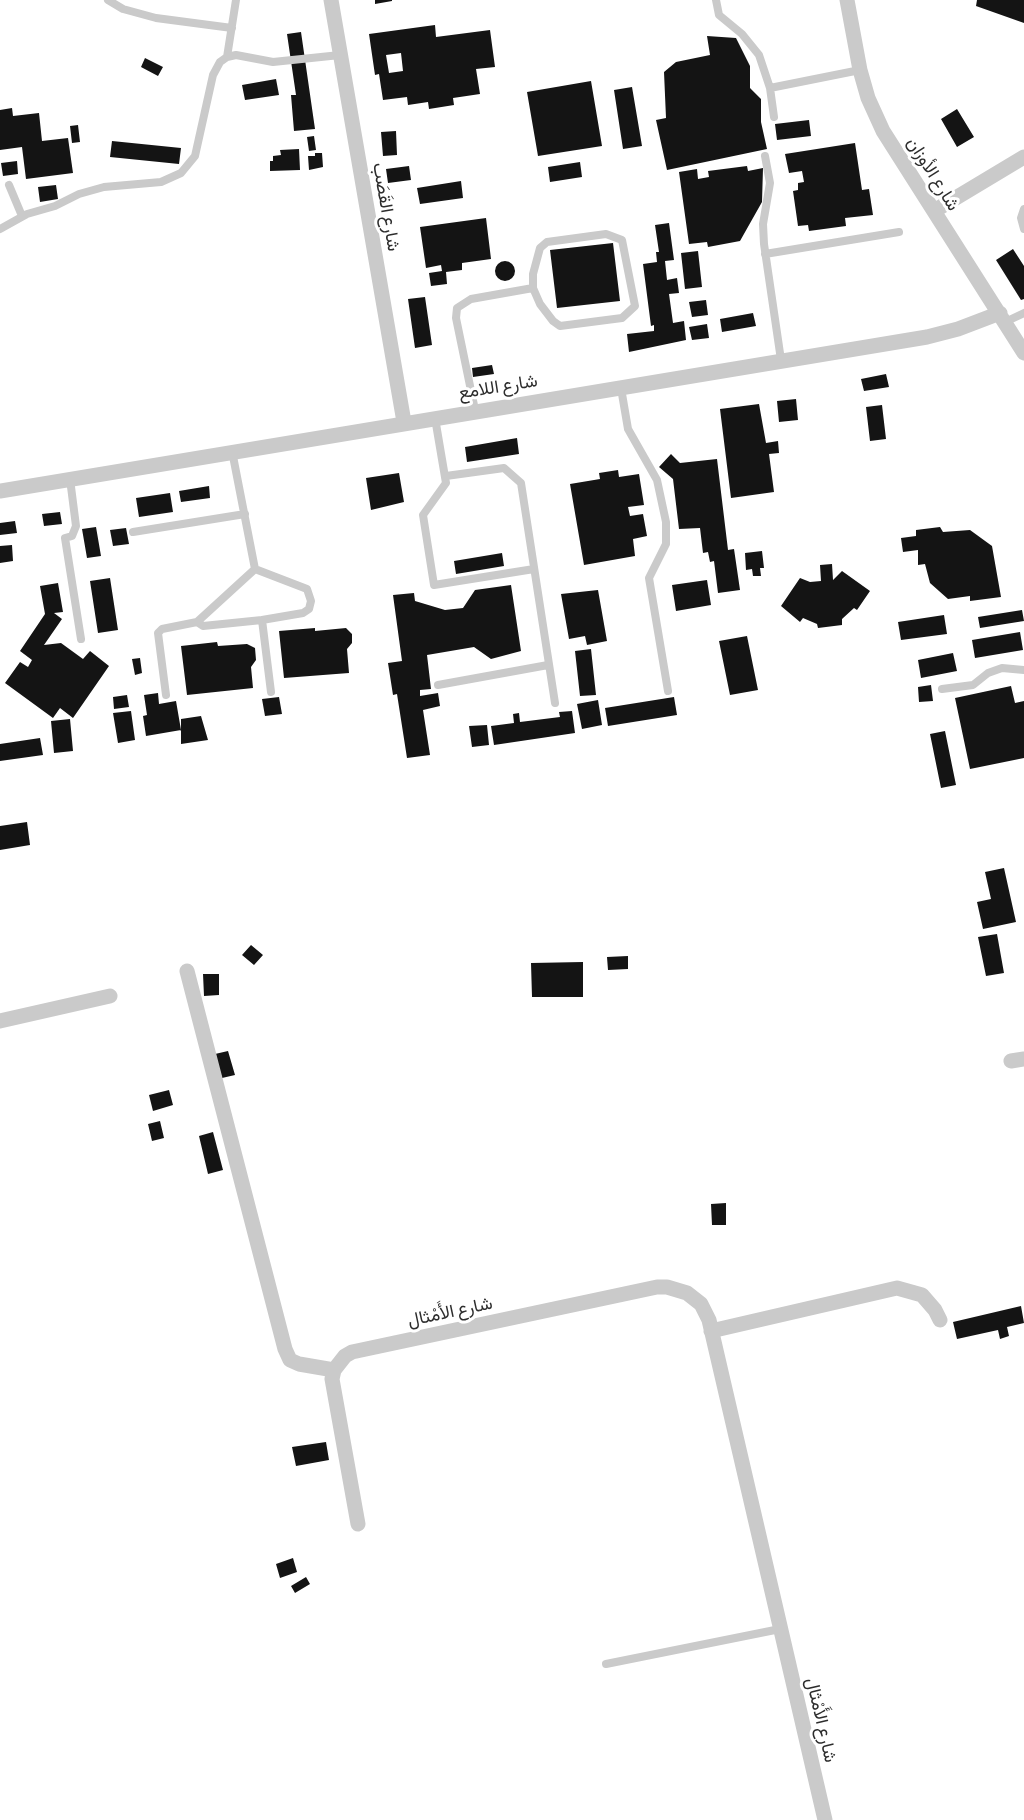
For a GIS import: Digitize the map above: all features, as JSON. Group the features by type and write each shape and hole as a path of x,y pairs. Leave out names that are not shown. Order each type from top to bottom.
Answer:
{"street":[{"name":"شارع القَصَب","path":"331,0 404,422"},
{"name":"شارع الأوزان","path":"847,0 860,70 883,131 1024,353"},
{"path":"934,211 1024,157"},
{"name":"شارع اللامع","path":"0,491 927,336 1003,318"},
{"path":"187,971 285,1348 290,1360 299,1364 334,1370 333,1389 358,1524"},
{"path":"0,1021 110,996"},
{"name":"شارع الأَمْثال","path":"334,1370 339,1362 352,1352 657,1287 677,1288 694,1298 706,1312 711,1331 825,1820"},
{"path":"711,1331 897,1288 922,1295 940,1320"}],"lane":[{"path":"108,0 123,9 156,18 232,28"},
{"path":"227,57 236,0"},
{"path":"716,0 719,15 742,34 759,55 770,88 774,117"},
{"path":"0,229 22,216 104,187 162,182 181,173 195,156 213,75 220,62 227,57 236,55 273,62 340,55"},
{"path":"770,88 860,70"},
{"path":"765,156 770,183 763,224 765,254 781,360"},
{"path":"9,184 22,216"},
{"path":"1024,209 1021,219 1024,229"},
{"path":"765,254 899,232"},
{"path":"606,234 622,240 635,306 622,318 560,326 553,321 540,304 533,288 533,274 540,249 547,242 606,234"},
{"path":"476,410 456,318 457,308 471,299 533,288"},
{"path":"1003,318 1024,313"},
{"path":"621,386 628,429 657,480 666,522 666,544 649,578 668,691"},
{"path":"435,417 446,483 423,514 434,585 534,569"},
{"path":"232,451 255,569"},
{"path":"446,476 493,467 504,468 521,483 555,703"},
{"path":"70,479 76,526 72,536 65,538 81,639"},
{"path":"133,532 245,514"},
{"path":"196,622 203,626 262,620 303,613 309,609 311,601 307,589 255,569"},
{"path":"166,694 158,633 162,629 196,622 255,569"},
{"path":"262,620 272,692"},
{"path":"438,685 548,665"},
{"path":"942,689 973,685 988,673 1002,668 1024,670"},
{"path":"606,1664 780,1629"}],"building":[{"path":"375,0 392,0 392,1 375,4"},
{"path":"977,0 1024,0 1024,23 976,6"},
{"path":"435,25 436,37 490,30 495,67 476,69 480,94 453,98 454,105 429,109 428,102 408,105 407,97 383,100 379,74 375,75 369,34","holes":["401,53 403,71 389,73 386,55"]},
{"path":"301,32 315,129 294,131 291,95 296,95 287,34"},
{"path":"707,36 736,38 750,66 750,88 761,99 761,122 767,149 667,170 656,120 666,118 664,72 676,62 710,55"},
{"path":"145,58 163,67 158,76 141,67"},
{"path":"276,79 279,95 245,100 242,85"},
{"path":"591,81 602,146 538,156 527,92"},
{"path":"632,87 642,146 623,149 614,90"},
{"path":"12,108 13,116 39,113 42,141 68,138 73,173 26,179 22,147 0,150 0,110"},
{"path":"957,109 974,137 957,147 941,119"},
{"path":"809,120 811,136 777,140 775,124"},
{"path":"78,125 80,142 72,143 70,126"},
{"path":"396,131 397,155 383,156 381,132"},
{"path":"314,136 316,150 309,151 307,137"},
{"path":"112,141 181,148 179,164 110,157"},
{"path":"855,143 862,190 869,189 873,215 845,218 846,226 809,231 808,225 798,226 793,191 798,190 798,183 804,182 802,171 789,173 785,154"},
{"path":"299,149 300,170 270,171 270,161 273,161 273,156 281,155 280,150"},
{"path":"315,153 322,153 323,167 309,170 308,156 315,156"},
{"path":"17,161 18,174 3,176 1,163"},
{"path":"580,162 582,177 550,182 548,167"},
{"path":"409,166 411,180 388,183 386,169"},
{"path":"747,166 748,171 763,168 762,202 740,241 708,247 707,242 689,244 679,172 697,169 698,179 709,177 708,171"},
{"path":"461,181 463,198 420,204 417,188"},
{"path":"56,185 58,199 40,202 38,187"},
{"path":"486,218 491,259 462,263 462,270 446,272 447,284 431,286 429,273 442,271 441,265 426,268 420,227"},
{"path":"669,223 674,260 665,261 667,280 677,278 679,293 669,294 673,323 684,321 686,340 629,352 627,334 654,331 654,325 651,326 643,264 657,262 656,252 659,252 655,225"},
{"path":"613,243 620,301 557,308 550,250"},
{"path":"1013,249 1024,266 1024,299 1021,300 996,260"},
{"path":"698,251 702,287 685,289 681,253"},
{"path":"505,261 512,264 515,271 512,278 505,281 498,278 495,271 498,264"},
{"path":"425,297 432,345 415,348 408,299"},
{"path":"706,300 708,315 692,317 689,302"},
{"path":"753,313 756,326 722,332 720,319"},
{"path":"707,324 709,338 692,340 689,327"},
{"path":"492,365 494,374 473,377 472,368"},
{"path":"886,374 889,387 864,391 861,379"},
{"path":"796,399 798,420 779,422 777,401"},
{"path":"759,404 766,443 778,441 779,453 769,454 774,492 731,498 720,409"},
{"path":"882,405 886,439 870,441 866,407"},
{"path":"517,438 519,454 467,462 465,447"},
{"path":"671,454 680,463 717,459 728,550 734,549 740,590 718,593 714,561 710,562 708,552 703,553 700,528 679,529 673,479 659,467"},
{"path":"618,470 619,477 639,474 644,505 628,507 630,516 643,514 647,536 633,539 635,556 584,565 570,484 600,479 599,473"},
{"path":"399,473 404,502 371,510 366,478"},
{"path":"209,486 210,498 181,502 179,491"},
{"path":"170,493 173,512 139,517 136,498"},
{"path":"60,512 62,524 44,526 42,514"},
{"path":"15,521 17,533 0,535 0,523"},
{"path":"96,527 101,556 87,558 82,529"},
{"path":"940,527 943,532 970,530 992,546 1001,597 970,601 970,596 948,599 930,583 925,564 918,565 918,550 903,552 901,538 916,536 916,530"},
{"path":"126,528 129,544 113,546 110,530"},
{"path":"12,545 13,561 0,563 0,546"},
{"path":"762,551 764,568 760,568 761,576 753,576 752,569 746,570 745,553"},
{"path":"502,553 504,566 456,574 454,561"},
{"path":"832,564 833,580 842,571 870,591 857,610 854,608 842,619 842,625 818,628 817,624 803,618 800,622 781,606 800,578 810,582 821,581 820,565"},
{"path":"110,578 118,630 98,633 90,581"},
{"path":"707,580 711,605 676,611 672,585"},
{"path":"58,583 63,612 54,613 62,619 44,645 61,643 83,659 90,651 109,666 73,718 60,708 53,718 5,683 20,662 28,667 32,660 20,651 45,614 40,586"},
{"path":"511,585 521,651 491,659 474,647 427,655 431,689 420,690 420,696 438,693 440,706 423,710 430,755 407,758 397,694 393,695 388,663 402,661 393,595 414,593 415,601 445,610 463,608 475,590"},
{"path":"598,590 607,641 587,645 585,636 569,639 561,594"},
{"path":"1022,610 1024,621 980,628 978,617"},
{"path":"944,615 947,634 901,640 898,622"},
{"path":"315,628 315,631 346,628 352,634 352,643 347,649 349,673 284,678 279,631"},
{"path":"1020,632 1023,650 975,658 972,640"},
{"path":"747,636 758,690 730,695 719,641"},
{"path":"217,642 218,646 247,644 255,648 256,660 251,667 253,688 187,695 181,646"},
{"path":"591,649 596,695 580,696 575,651"},
{"path":"953,653 957,671 921,678 918,660"},
{"path":"140,658 142,673 135,675 132,659"},
{"path":"931,685 933,701 919,702 918,687"},
{"path":"1011,686 1015,703 1024,701 1024,758 970,769 955,698"},
{"path":"158,693 159,704 176,701 181,730 146,736 143,716 147,715 144,695"},
{"path":"127,695 129,707 114,709 113,697"},
{"path":"279,697 282,714 265,716 262,699"},
{"path":"674,697 677,715 608,726 605,708"},
{"path":"598,700 602,725 582,729 577,704"},
{"path":"131,711 135,740 118,743 113,713"},
{"path":"572,711 575,733 494,745 491,726 514,723 513,714 519,713 520,722 560,717 559,712"},
{"path":"201,716 208,740 181,744 181,719"},
{"path":"70,719 73,751 54,753 51,721"},
{"path":"487,725 489,745 472,747 469,726"},
{"path":"945,731 956,785 941,788 930,734"},
{"path":"40,738 43,755 0,761 0,744"},
{"path":"27,822 30,845 0,850 0,826"},
{"path":"1004,868 1016,922 983,929 977,902 991,899 985,872"},
{"path":"997,934 1004,973 986,976 978,937"},
{"path":"251,945 263,955 254,965 242,955"},
{"path":"628,956 628,969 608,970 607,957"},
{"path":"583,962 583,997 532,997 531,963"},
{"path":"203,974 219,974 219,995 204,996"},
{"path":"228,1051 235,1075 222,1078 215,1054"},
{"path":"169,1090 173,1105 153,1111 149,1095"},
{"path":"160,1121 164,1138 152,1141 148,1124"},
{"path":"213,1132 223,1170 208,1174 199,1136"},
{"path":"726,1203 726,1225 712,1225 711,1204"},
{"path":"1021,1306 1024,1323 1007,1327 1009,1336 1000,1339 998,1330 957,1339 953,1322"},
{"path":"326,1442 329,1460 296,1466 292,1447"},
{"path":"293,1558 297,1572 280,1578 276,1564"},
{"path":"306,1577 310,1584 295,1593 291,1586"}]}
